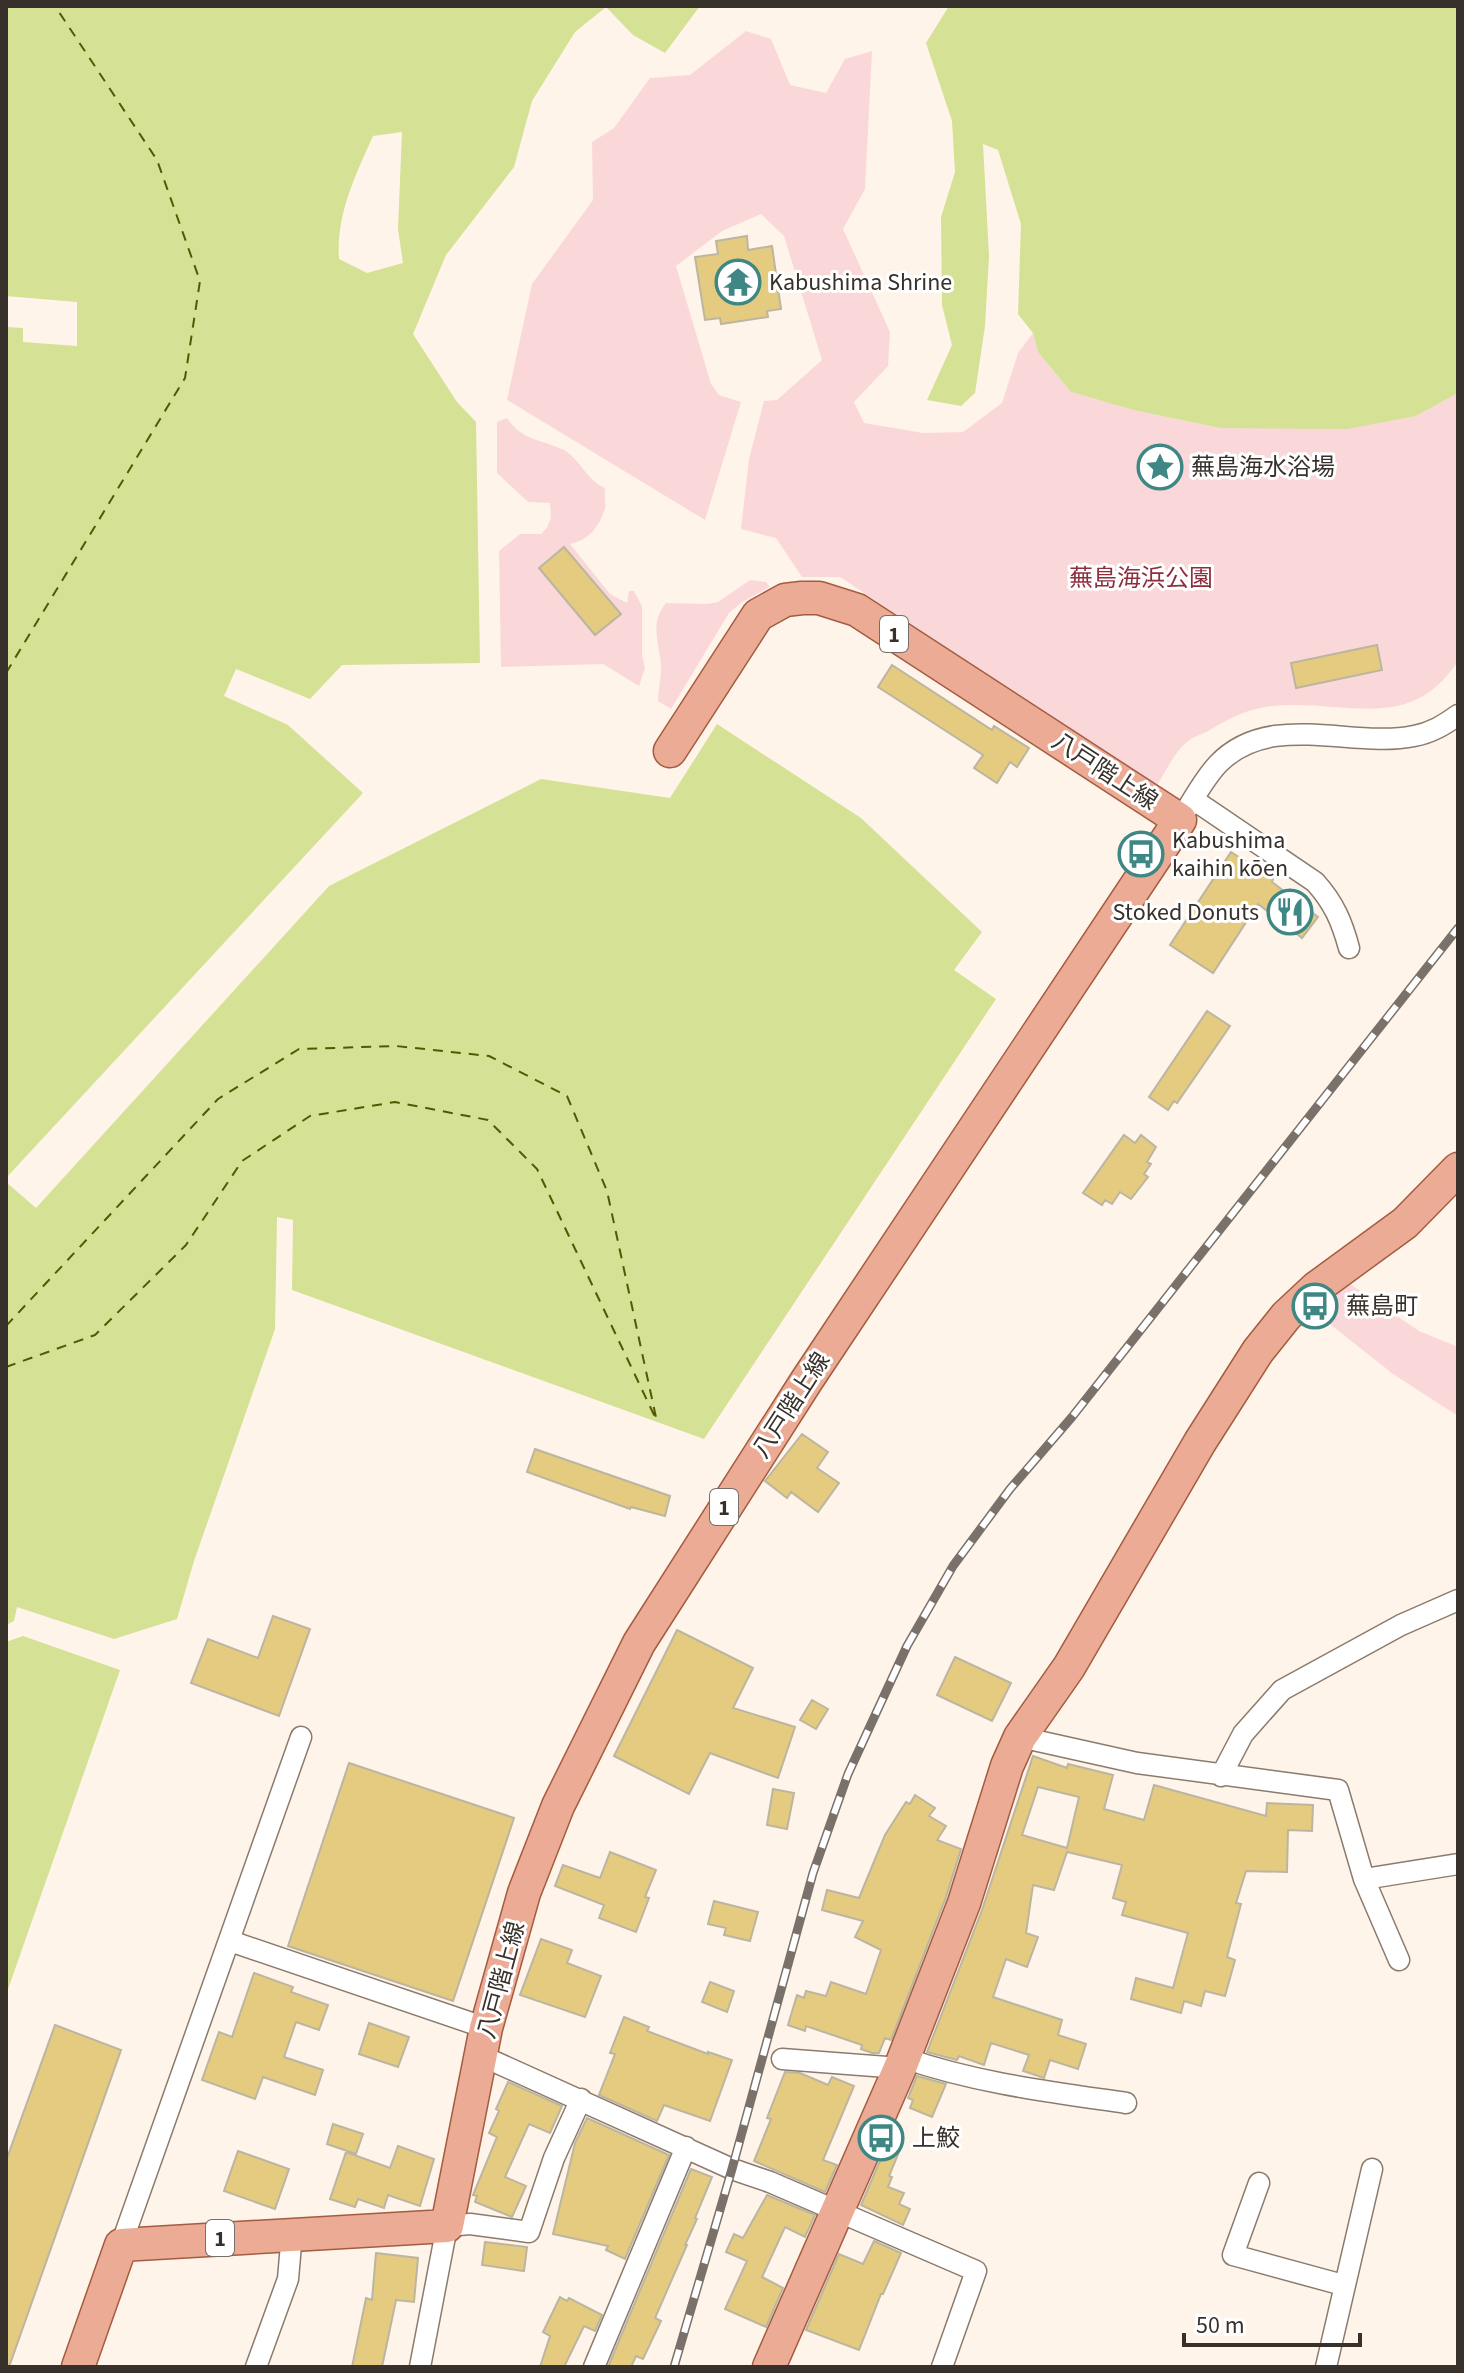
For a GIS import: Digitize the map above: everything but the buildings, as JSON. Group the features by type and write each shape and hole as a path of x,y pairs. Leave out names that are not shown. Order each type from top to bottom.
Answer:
{"main road":[{"name":"八戸階上線","path":"447,2226 484,2042 524,1893 558,1806 639,1643 807,1380 1187,810 857,610 819,598 785,600 758,615 670,751"},
{"path":"769,2367 902,2063 964,1903 1007,1766 1020,1737 1069,1667 1200,1442 1258,1351 1286,1316 1316,1288 1405,1223 1458,1169"},
{"name":"1","path":"121,2245 447,2226"},
{"path":"78,2367 121,2245"}],"street":[{"path":"1349,948 1343,923 1331,900 1315,882 1187,810 1218,764 1253,743 1279,736 1314,734 1392,739 1415,736 1439,728 1458,715"},
{"path":"1221,1776 1243,1734 1282,1690 1401,1625 1458,1600"},
{"path":"121,2245 301,1737"},
{"path":"1020,1737 1137,1763 1338,1790 1364,1879 1399,1960"},
{"path":"1364,1879 1458,1864"},
{"path":"230,1941 484,2042 581,2099 976,2271 945,2366"},
{"path":"782,2059 902,2063 1011,2086 1126,2103"},
{"path":"420,2367 447,2226 470,2224 529,2232 554,2158 581,2099"},
{"path":"594,2367 686,2147"},
{"path":"1326,2367 1372,2169"},
{"path":"1259,2183 1233,2255 1343,2285"},
{"path":"256,2367 288,2279 292,2233"}],"green space":[{"name":"蕪島海浜公園","path":"746,31 771,39 790,85 826,93 845,59 872,51 865,189 843,229 890,332 888,366 854,402 864,423 923,433 963,432 1002,403 1018,353 1033,333 1038,352 1071,392 1133,410 1220,428 1416,416 1458,393 1458,661 1438,685 1417,699 1395,706 1371,709 1293,705 1244,713 1183,745 1156,787 840,577 802,577 776,538 741,529 749,459 764,401 777,400 822,360 784,236 761,214 722,231 676,266 711,384 719,395 741,402 705,520 507,400 532,284 593,200 592,142 614,128 650,78 690,75"},
{"path":"507,418 519,431 568,453 593,480 605,488 605,508 600,521 588,536 570,544 610,594 627,603 629,591 634,591 642,606 645,668 639,686 603,664 501,667 499,551 520,534 541,534 551,518 550,503 528,502 497,473 497,422"},
{"path":"750,580 766,582 770,587 729,613 671,709 658,701 661,669 657,627 666,603 718,602"},
{"path":"1344,1280 1419,1331 1458,1347 1458,1416 1393,1374 1312,1310"}],"shaded area":[{"path":"6,6 700,6 665,53 633,35 606,7 575,32 532,101 514,167 446,255 413,334 457,402 476,422 480,663 342,665 310,699 236,669 224,696 288,725 363,793 6,1178","holes":["402,132 398,229 403,263 367,273 339,259 344,211 373,136"]},
{"path":"949,6 1458,6 1458,393 1416,416 1347,429 1220,428 1133,410 1071,392 1038,352 1033,333 1018,314 1021,224 998,150 983,144 989,256 985,326 975,393 961,406 927,400 952,345 942,305 941,217 955,172 952,121 926,43"},
{"path":"717,724 861,818 982,932 954,970 996,999 704,1439 292,1290 293,1220 277,1217 275,1329 194,1561 177,1619 114,1639 17,1607 14,1621 6,1625 6,1182 36,1208 329,886 541,779 670,798"},
{"path":"23,1636 120,1670 6,1995 6,1642"}],"pier":[{"path":"6,296 77,302 77,346 23,342 23,328 6,327"}],"ferry route":[{"path":"6,673 185,378 200,281 157,160 55,6"},
{"path":"6,1326 218,1099 299,1049 396,1046 489,1056 567,1096 607,1191 657,1422"},
{"path":"6,1367 95,1335 186,1245 242,1161 310,1116 395,1102 488,1120 537,1169 655,1417"}],"railway":[{"path":"674,2367 813,1873 848,1774 907,1646 953,1566 1010,1489 1072,1417 1458,928"}],"place":[{"name":"Kabushima Shrine","path":"738,282"},
{"name":"蕪島海水浴場","path":"1160,467"},
{"name":"Kabushima kaihin kōen","path":"1141,854"},
{"name":"Stoked Donuts","path":"1290,912"},
{"name":"蕪島町","path":"1315,1306"},
{"name":"上鮫","path":"881,2138"}]}
